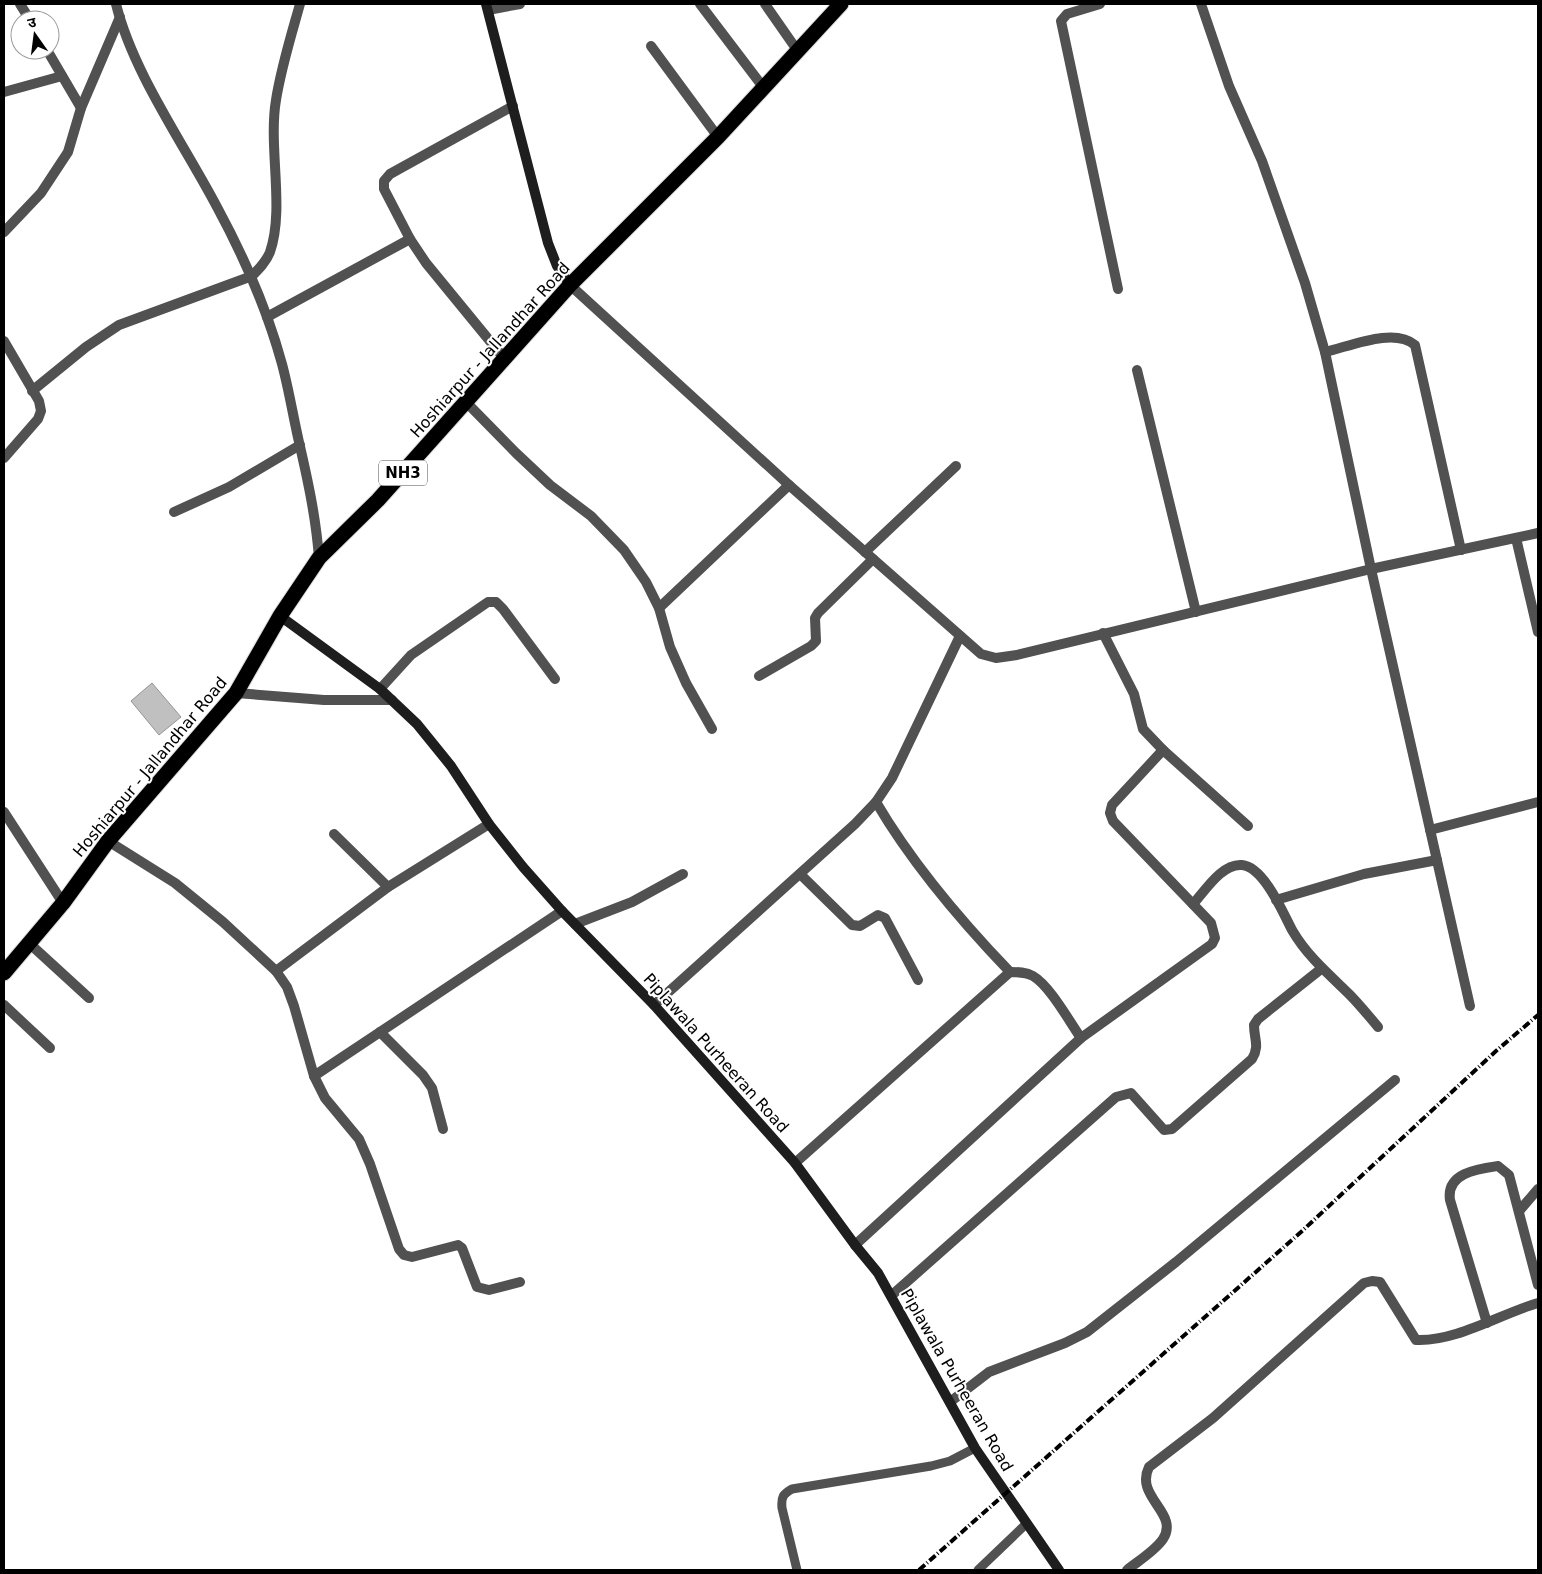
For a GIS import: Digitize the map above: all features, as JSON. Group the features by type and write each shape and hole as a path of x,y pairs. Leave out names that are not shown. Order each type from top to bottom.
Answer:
{"highway":[{"name":"Hoshiarpur - Jallandhar Road","path":"4,973 63,903 108,841 236,693 280,616 319,558 378,500 467,403 503,357 570,285 718,137 841,4"}],"street":[{"path":"116,4 120,18 148,82 218,208 252,276 282,364 316,522 319,558"},
{"path":"32,391 86,347 119,325 252,276 262,266 270,253 274,232 276,198 273,132 276,101 300,4"},
{"path":"520,4 487,7 548,243 557,266 570,285 789,485 981,654 996,658 1017,655 1370,569 1538,533"},
{"path":"700,4 763,87"},
{"path":"765,4 797,50"},
{"path":"1100,4 1067,14 1061,21 1118,289"},
{"path":"1201,4 1229,86 1262,161 1287,229 1325,352 1370,569 1470,1006"},
{"path":"4,232 41,192 68,152 81,108 120,18"},
{"path":"651,46 718,137"},
{"path":"53,60 81,108"},
{"path":"4,92 62,76"},
{"path":"503,357 438,279 410,239 384,189 384,181 390,174 513,106"},
{"path":"267,317 410,239"},
{"path":"1325,352 1388,336 1408,339 1415,345 1461,550"},
{"path":"4,341 39,401 41,411 38,419 4,458"},
{"path":"1137,370 1196,612"},
{"path":"467,403 516,454 550,485 591,516 624,550 646,582 659,608 670,648 686,683 712,729"},
{"path":"174,512 229,487 300,445"},
{"path":"865,552 956,466"},
{"path":"659,608 789,485"},
{"path":"1516,538 1538,632"},
{"path":"759,676 811,646 816,641 815,618 818,612 873,559"},
{"path":"380,688 411,656 488,602 496,602 503,609 555,679"},
{"name":"Piplawala Purheeran Road","path":"280,616 380,688 417,724 451,766 489,824 562,912 654,1005 796,1163 854,1245 878,1273 892,1295 975,1448 1059,1570"},
{"path":"1103,633 1134,694 1140,723 1164,750 1248,826"},
{"path":"654,1005 800,874 876,802 892,778 960,636"},
{"path":"236,693 324,700 392,700"},
{"path":"854,1245 1081,1038 1212,944 1216,938 1215,931 1193,904 1113,821 1110,813 1112,804 1164,750"},
{"path":"876,802 894,832 947,904 1010,972"},
{"path":"1430,830 1538,802"},
{"path":"4,812 63,903"},
{"path":"276,971 388,887 489,824"},
{"path":"334,834 388,887"},
{"path":"108,841 175,883 223,922 276,971 287,987 294,1006 314,1076 325,1098 358,1139 370,1164 399,1249 404,1255 412,1257 458,1245 462,1248 477,1287 489,1290 520,1282"},
{"path":"1276,900 1364,874 1437,860"},
{"path":"1193,904 1222,872 1232,866 1243,865 1253,869 1265,882 1293,931 1321,969 1345,990 1378,1027"},
{"path":"575,924 632,902 683,874"},
{"path":"800,874 852,925 860,926 878,914 885,918 918,980"},
{"path":"314,1076 562,912"},
{"path":"30,944 89,998"},
{"path":"892,1295 1116,1097 1131,1093 1158,1126 1164,1130 1172,1129 1179,1124 1252,1059 1258,1042 1254,1025 1258,1019 1321,969"},
{"path":"796,1163 1010,972 1023,972 1033,976 1043,985 1081,1038"},
{"path":"4,1005 50,1048"},
{"path":"380,1032 423,1075 432,1088 438,1103 443,1129"},
{"path":"950,1402 990,1372 1065,1343 1087,1332 1176,1262 1395,1080"},
{"path":"1487,1323 1449,1189 1452,1182 1460,1176 1498,1166 1509,1175 1520,1210 1538,1285"},
{"path":"1520,1210 1538,1189"},
{"path":"1127,1570 1162,1540 1167,1531 1161,1510 1145,1484 1145,1475 1149,1467 1213,1418 1364,1283 1380,1282 1416,1340 1438,1338 1487,1323 1538,1303"}],"lane":[{"path":"796,1570 782,1508 781,1499 784,1493 792,1489 931,1466 950,1461 975,1448"},
{"path":"978,1570 1026,1524"}],"building":[{"path":"152,683 181,717 159,735 131,701"}],"railway":[{"path":"919,1570 1301,1232 1496,1051 1538,1015"}]}
